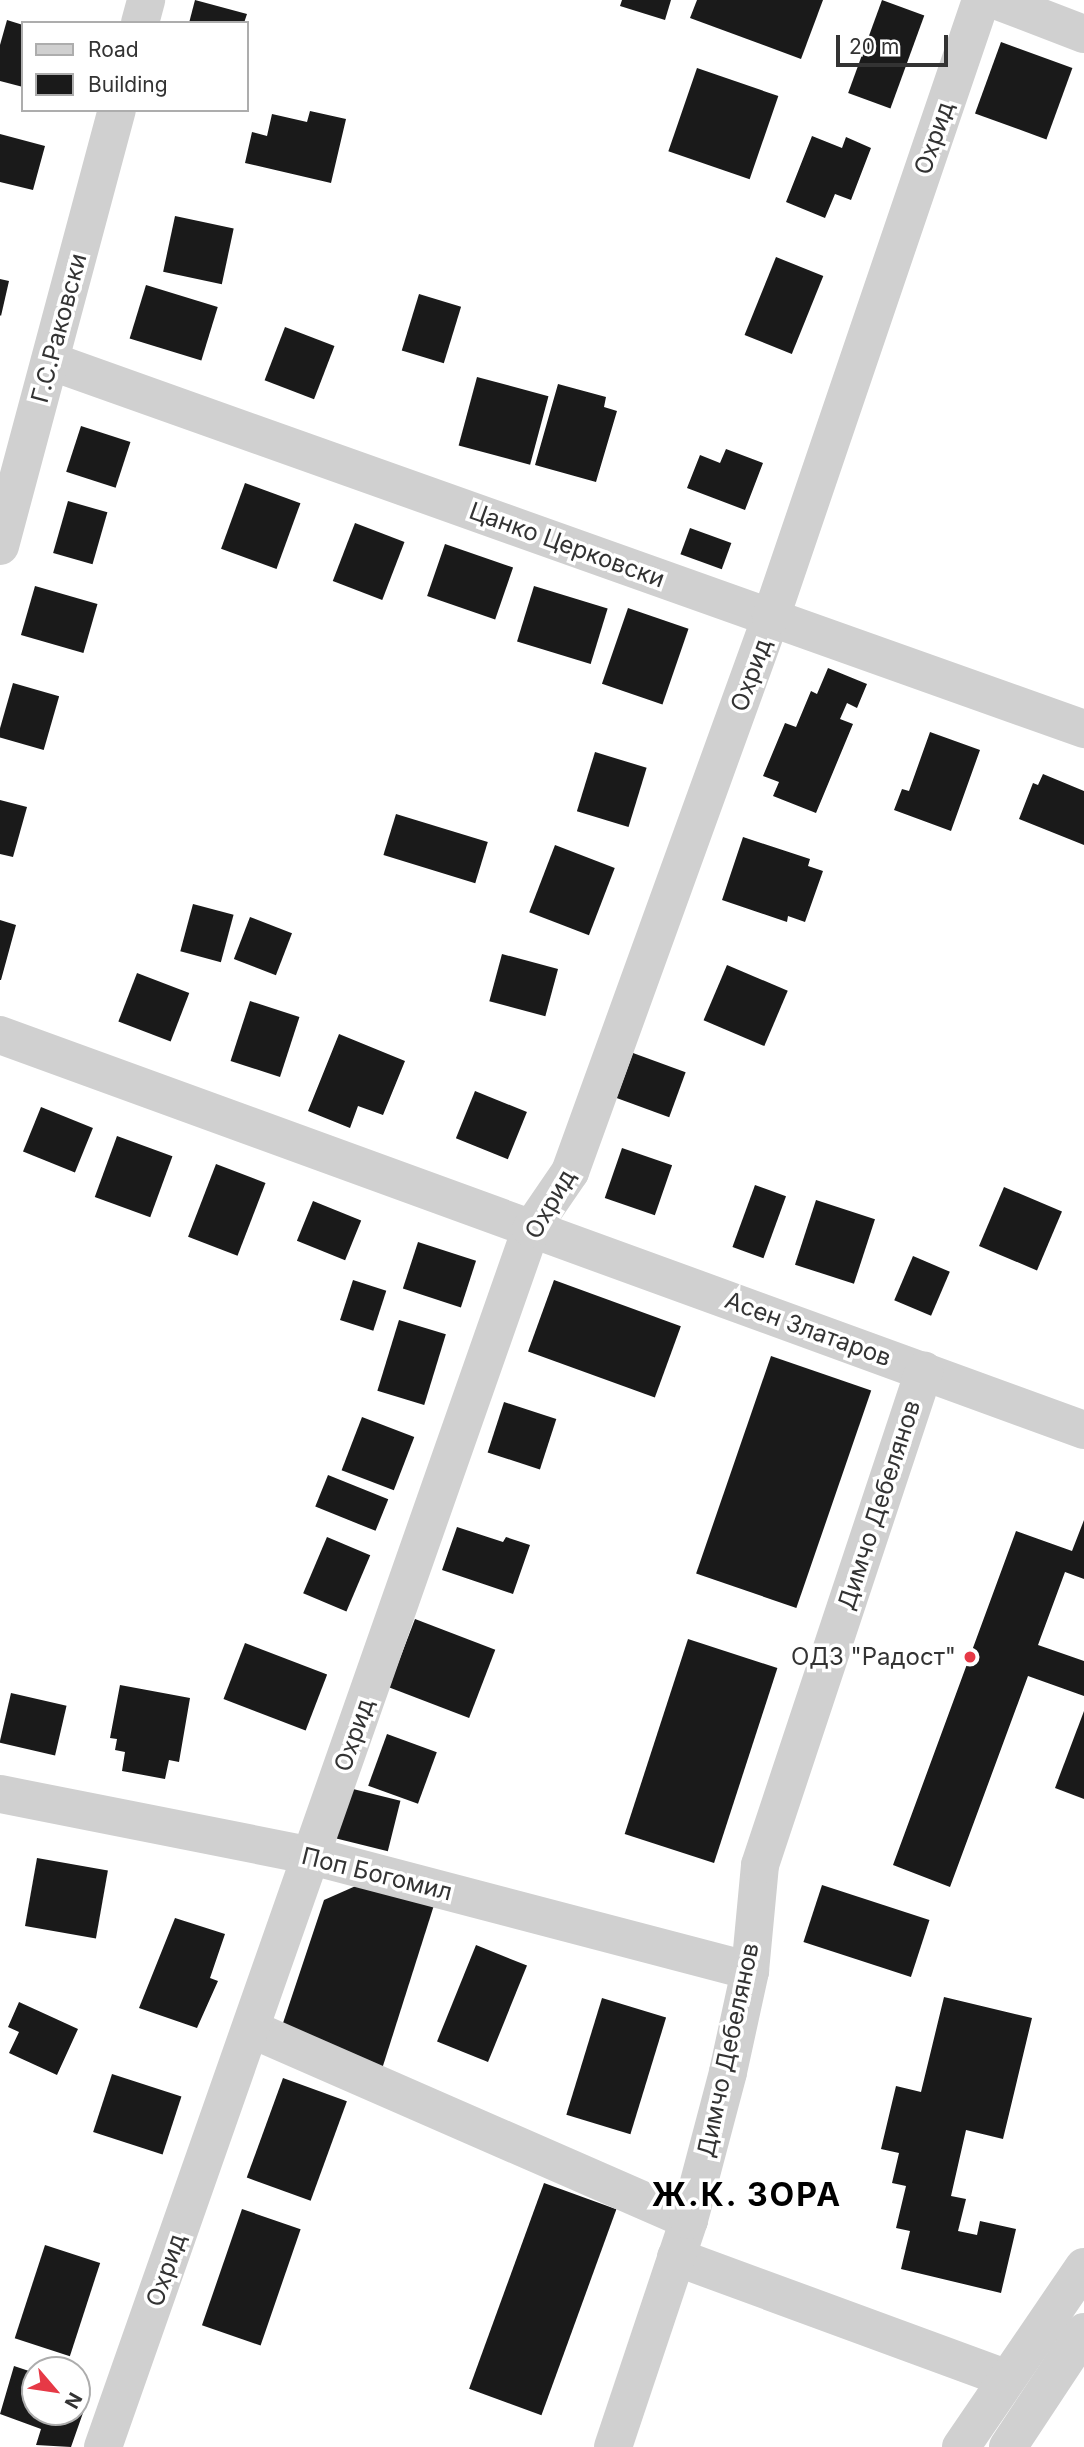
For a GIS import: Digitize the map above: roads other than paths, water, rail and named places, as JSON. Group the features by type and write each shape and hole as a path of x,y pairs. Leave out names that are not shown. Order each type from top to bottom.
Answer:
{"street":[{"path":"141,21 146,0"},
{"name":"Охрид","path":"103,2447 531,1229 570,1172 771,617 981,0"},
{"path":"995,0 1084,34"},
{"name":"Г.С.Раковски","path":"0,545 116,112"},
{"name":"Цанко Церковски","path":"50,361 1084,729"},
{"name":"Асен Златаров","path":"0,1035 1084,1430"},
{"name":"Димчо Дебелянов","path":"613,2447 690,2220 750,1971 760,1865 924,1371"},
{"name":"Поп Богомил","path":"0,1794 312,1856 750,1971"},
{"path":"251,2029 690,2220"},
{"path":"676,2257 1005,2378"},
{"path":"961,2447 1005,2378 1084,2267"},
{"path":"1008,2447 1084,2332"}],"place":[{"name":"ОДЗ \"Радост\"","path":"970,1657"}],"district":[{"name":"Ж.К. ЗОРА","path":"747,2195"}]}
